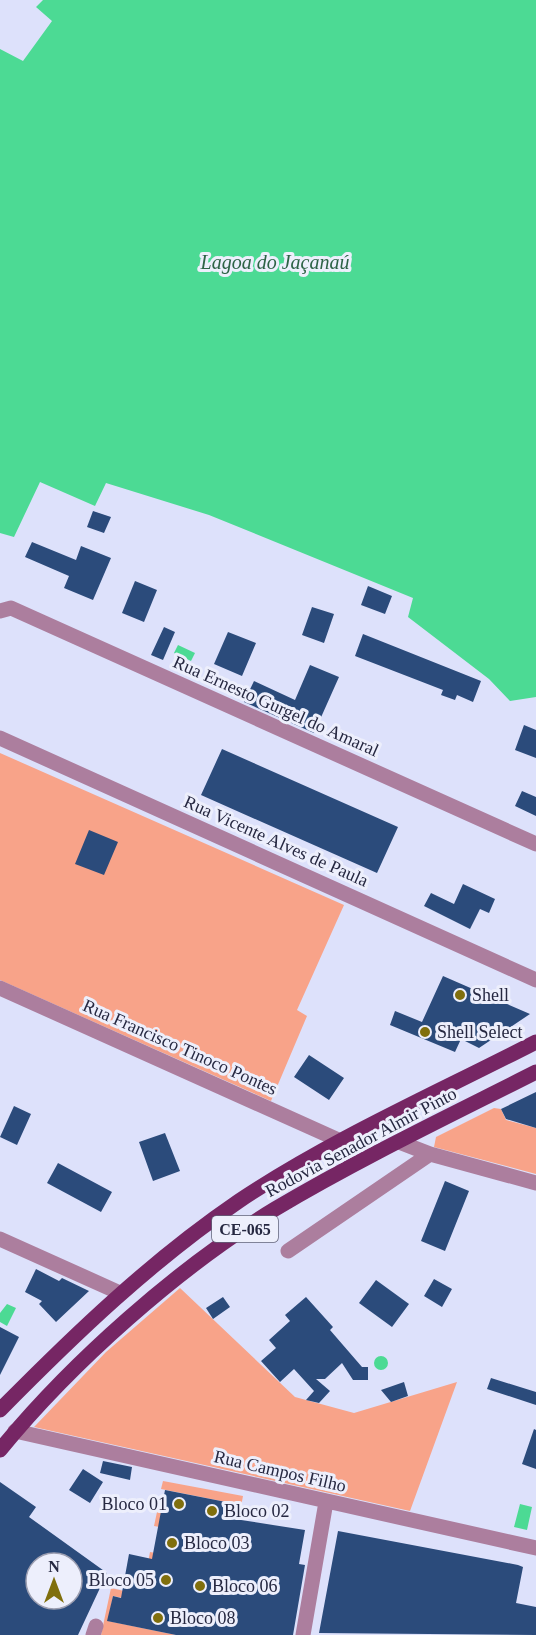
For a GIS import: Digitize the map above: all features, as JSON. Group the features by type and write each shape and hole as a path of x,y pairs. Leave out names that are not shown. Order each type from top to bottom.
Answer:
{"main road":[{"name":"Rodovia Senador Almir Pinto","path":"0,1410 120,1293 188,1238 240,1201 343,1142 536,1042"},
{"name":"Rodovia Senador Almir Pinto","path":"0,1450 15,1431 63,1382 134,1315 222,1244 274,1210 399,1142 536,1072"}],"street":[{"name":"Rua Ernesto Gurgel do Amaral","path":"0,611 11,608 536,844"},
{"name":"Rua Vicente Alves de Paula","path":"0,738 536,980"},
{"name":"Rua Francisco Tinoco Pontes","path":"0,988 343,1142"},
{"path":"399,1142 430,1154 536,1183"},
{"path":"288,1251 430,1154"},
{"path":"0,1239 120,1293"},
{"name":"Rua Campos Filho","path":"15,1431 536,1548"},
{"path":"303,1635 326,1502"}],"shaded area":[{"path":"0,753 344,905 297,1010 307,1016 271,1101 0,980"},
{"path":"494,1108 501,1109 506,1120 536,1128 536,1174 434,1147 436,1137"},
{"path":"180,1288 295,1397 354,1413 457,1382 410,1511 34,1427 106,1352"},
{"path":"163,1481 243,1496 217,1635 162,1606 113,1596 108,1621 176,1635 101,1635 111,1588 142,1595 150,1552 220,1564 224,1539 154,1526 157,1512 226,1526 231,1503 161,1489"}],"water":[{"name":"Lagoa do Jaçanaú","path":"43,0 536,0 536,697 510,701 489,679 408,617 413,598 209,515 106,483 95,506 40,482 14,537 0,533 0,49 23,61 52,21 36,7"},
{"path":"178,645 195,653 191,661 174,653"},
{"path":"7,1304 16,1308 7,1326 0,1322 0,1313"},
{"path":"381,1356 386,1358 388,1363 386,1368 381,1370 376,1368 374,1363 376,1358"},
{"path":"520,1504 532,1507 527,1530 514,1527"}],"building":[{"path":"93,511 111,517 104,533 87,527"},
{"path":"32,542 76,560 81,546 111,558 93,600 64,588 69,576 25,557"},
{"path":"135,581 157,590 144,622 122,613"},
{"path":"368,586 392,596 385,614 361,605"},
{"path":"312,607 334,614 324,643 302,635"},
{"path":"164,627 175,632 163,660 151,655"},
{"path":"228,632 256,643 242,676 214,664"},
{"path":"363,634 481,681 473,702 457,695 455,700 441,695 443,690 355,656"},
{"path":"310,665 339,677 314,733 244,702 254,681 295,700"},
{"path":"524,725 536,730 536,758 515,750"},
{"path":"222,749 398,827 377,873 201,795"},
{"path":"522,791 536,797 536,816 515,806"},
{"path":"89,830 118,842 104,875 75,864"},
{"path":"463,884 495,899 489,913 480,909 470,929 424,906 431,893 454,904"},
{"name":"Shell","path":"443,976 530,1014 479,1048 461,1039 455,1052 390,1025 395,1011 422,1022"},
{"path":"309,1055 344,1078 329,1100 294,1077"},
{"path":"536,1092 536,1128 506,1119 501,1109"},
{"path":"14,1106 31,1114 17,1145 0,1137"},
{"path":"165,1133 180,1171 153,1181 139,1142"},
{"path":"58,1163 112,1192 101,1212 47,1183"},
{"path":"445,1181 469,1191 445,1251 421,1241"},
{"path":"36,1269 59,1281 62,1278 89,1291 56,1322 39,1304 42,1301 25,1292"},
{"path":"434,1279 452,1289 442,1307 424,1296"},
{"path":"376,1280 409,1304 392,1327 359,1303"},
{"path":"223,1297 230,1307 213,1319 206,1308"},
{"path":"306,1297 333,1327 330,1330 362,1367 368,1367 368,1380 353,1380 342,1363 325,1379 316,1379 330,1391 319,1403 306,1400 314,1391 294,1369 280,1382 261,1361 276,1348 269,1340 290,1321 285,1315"},
{"path":"0,1327 19,1337 0,1375"},
{"path":"491,1378 536,1392 536,1405 487,1389"},
{"path":"404,1382 408,1396 391,1402 381,1390"},
{"path":"534,1429 536,1430 536,1469 522,1464"},
{"path":"103,1461 132,1467 130,1480 100,1473"},
{"path":"83,1469 103,1482 90,1503 69,1490"},
{"path":"0,1482 36,1507 29,1517 76,1551 24,1551 24,1611 84,1611 84,1556 107,1573 78,1635 0,1635"},
{"path":"165,1490 231,1503 228,1518 305,1530 299,1564 305,1565 293,1635 176,1635 107,1621 113,1596 121,1598 129,1554 152,1559"},
{"path":"338,1531 523,1567 516,1603 536,1607 536,1635 319,1633"}],"place":[{"name":"Shell","path":"460,995"},
{"name":"Shell Select","path":"425,1032"},
{"name":"Bloco 01","path":"179,1504"},
{"name":"Bloco 02","path":"212,1511"},
{"name":"Bloco 03","path":"172,1543"},
{"name":"Bloco 05","path":"166,1580"},
{"name":"Bloco 06","path":"200,1586"},
{"name":"Bloco 08","path":"158,1618"}]}
